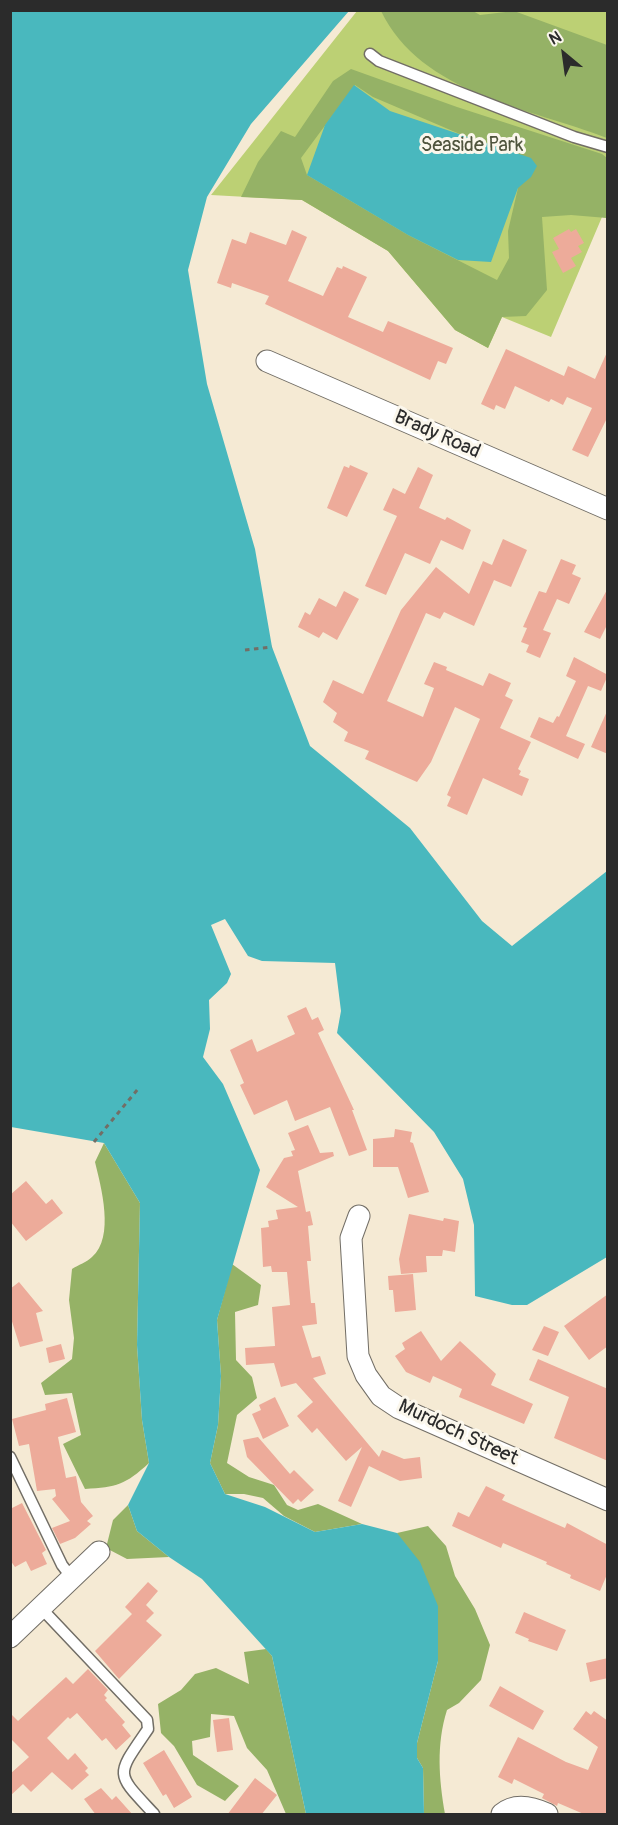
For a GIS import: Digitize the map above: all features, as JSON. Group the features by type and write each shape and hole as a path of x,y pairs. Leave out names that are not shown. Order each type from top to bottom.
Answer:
{"street":[{"name":"Brady Road","path":"267,361 608,509"},
{"name":"Murdoch Street","path":"358,1216 351,1238 358,1356 366,1375 381,1396 399,1408 608,1500"},
{"path":"10,1637 99,1552"},
{"path":"502,1815 514,1807 547,1815"}],"lane":[{"path":"370,54 379,61 574,138 608,147"},
{"path":"10,1457 62,1565 72,1578"},
{"path":"41,1608 147,1720 148,1730 125,1764 122,1775 125,1784 154,1815"}],"path":[{"path":"245,650 272,647"},
{"path":"94,1142 138,1089"}],"green space":[{"name":"Seaside Park","path":"357,11 607,11 607,218 602,217 551,337 502,317 488,348 455,330 388,251 302,200 211,195"},
{"path":"381,11 473,11 480,15 514,11 607,45 607,138 512,107 450,80 422,62 399,39"},
{"path":"351,69 457,107 602,154 607,158 607,218 571,215 542,217 547,290 526,316 502,317 488,348 455,330 388,251 302,200 241,197 258,162 281,131 295,137 333,81","holes":["355,85 373,97 509,155 518,188 508,231 509,258 497,280 408,235 307,175 301,158"]},
{"path":"104,1143 140,1203 137,1345 142,1420 149,1463 120,1484 85,1489 63,1444 81,1435 72,1393 45,1395 41,1383 72,1359 74,1338 69,1300 72,1269 92,1257 103,1237 104,1211 95,1162"},
{"path":"232,1264 261,1285 258,1305 235,1312 236,1360 252,1377 257,1398 237,1415 227,1463 249,1477 274,1485 287,1505 298,1510 318,1504 362,1524 315,1532 284,1516 263,1498 244,1494 225,1494 210,1463 218,1425 221,1376 217,1320"},
{"path":"128,1505 137,1531 169,1557 127,1559 106,1548 113,1520"},
{"path":"428,1526 446,1546 455,1576 475,1609 490,1645 481,1680 459,1703 447,1710 440,1749 441,1788 445,1814 424,1814 423,1768 417,1758 417,1743 438,1661 397,1533"},
{"path":"266,1649 272,1656 306,1814 286,1814 267,1770 247,1748 234,1716 211,1714 210,1737 192,1741 193,1755 239,1786 225,1801 197,1785 174,1746 161,1733 158,1704 181,1690 195,1674 216,1668 249,1684 244,1652"}],"water":[{"path":"10,11 349,11 251,124 207,197 188,270 207,384 255,549 272,647 310,746 410,828 482,921 512,946 607,871 607,1257 527,1305 512,1305 475,1296 474,1225 463,1179 434,1132 337,1033 341,1011 335,963 262,961 248,956 225,919 211,925 231,974 227,983 209,1000 210,1029 203,1057 223,1084 260,1170 217,1320 221,1376 218,1425 210,1463 225,1494 265,1507 315,1532 362,1524 397,1533 420,1562 438,1606 438,1661 417,1743 417,1758 423,1768 424,1814 306,1814 272,1656 202,1579 169,1557 137,1531 128,1505 149,1463 142,1420 137,1345 140,1203 104,1143 11,1127"},
{"path":"354,85 390,111 531,158 537,166 531,177 518,188 491,262 458,260 408,235 307,175 325,125"}],"building":[{"path":"569,229 571,232 576,229 584,243 578,246 582,252 571,258 576,266 563,273 552,252 559,249 553,238"},
{"path":"292,230 307,237 288,281 323,296 337,267 342,269 343,266 367,277 348,317 383,332 388,321 453,348 446,364 438,361 430,380 265,304 269,296 232,283 231,288 217,283 232,239 246,244 250,232 286,245"},
{"path":"506,349 564,376 568,366 595,379 608,350 608,416 588,457 572,450 592,408 567,397 563,405 551,399 549,402 515,386 505,409 496,405 494,410 481,404"},
{"path":"350,465 368,473 347,517 327,508 344,466 349,468"},
{"path":"418,467 433,475 419,508 445,520 447,517 471,530 463,550 441,540 430,564 405,553 386,595 365,586 397,516 383,510 393,488 405,494"},
{"path":"503,539 527,550 511,587 494,580 474,626 444,612 440,619 426,613 387,701 423,717 434,688 424,684 434,662 447,667 446,670 483,686 489,673 511,683 505,696 513,700 500,728 531,742 518,769 521,771 519,775 529,779 522,796 483,778 467,815 447,806 451,797 447,795 480,719 455,707 431,762 417,782 365,759 369,751 344,741 348,732 333,722 337,713 323,702 333,680 363,694 401,610 436,567 469,594 483,561 492,565"},
{"path":"561,559 576,565 572,574 581,578 569,604 557,599 543,630 551,633 540,658 526,652 529,645 521,642 527,628 523,627 539,591 546,593"},
{"path":"608,588 608,623 600,639 584,632"},
{"path":"344,591 359,599 337,640 323,632 319,638 298,627 305,612 310,615 319,598 336,607"},
{"path":"574,657 608,675 601,691 588,686 566,736 585,744 578,759 530,737 539,717 553,723 557,716 559,717 576,681 566,676"},
{"path":"608,709 608,754 591,747"},
{"path":"306,1007 312,1020 318,1017 324,1030 318,1033 354,1110 352,1110 367,1150 349,1156 330,1107 295,1121 287,1100 254,1115 240,1085 244,1083 230,1050 252,1039 257,1052 295,1034 287,1016"},
{"path":"308,1125 320,1153 333,1152 334,1156 298,1171 306,1212 310,1211 313,1225 308,1226 311,1261 307,1261 311,1303 315,1303 317,1324 302,1326 312,1358 320,1356 326,1374 313,1378 379,1457 382,1450 404,1459 420,1457 422,1478 400,1481 369,1466 351,1507 338,1501 362,1447 346,1461 317,1428 312,1433 297,1416 313,1402 296,1383 281,1387 274,1363 246,1365 245,1348 275,1346 272,1307 290,1305 287,1272 272,1272 271,1266 263,1267 261,1228 269,1227 268,1221 278,1219 276,1210 298,1207 266,1187 284,1158 293,1156 291,1151 295,1150 288,1133"},
{"path":"395,1129 412,1132 410,1142 413,1143 429,1192 408,1198 398,1167 373,1167 373,1139 394,1137"},
{"path":"26,1181 46,1204 52,1199 63,1213 26,1241 10,1221 10,1195"},
{"path":"409,1214 443,1221 444,1218 459,1221 455,1252 443,1250 442,1256 426,1256 427,1272 401,1274 399,1259"},
{"path":"413,1274 416,1310 395,1312 393,1290 389,1290 388,1276"},
{"path":"19,1282 43,1311 36,1313 43,1341 20,1347 10,1315 10,1289"},
{"path":"608,1294 608,1346 589,1360 564,1326"},
{"path":"544,1326 559,1332 548,1356 532,1350"},
{"path":"421,1331 441,1361 460,1341 496,1374 491,1385 533,1404 524,1424 459,1397 462,1389 433,1376 430,1383 406,1372 395,1356 405,1349 402,1343"},
{"path":"61,1344 65,1359 49,1363 46,1348"},
{"path":"538,1359 608,1389 608,1461 554,1438 569,1397 529,1380"},
{"path":"275,1397 289,1426 263,1439 252,1414 261,1410 259,1405"},
{"path":"67,1398 76,1432 58,1437 66,1478 76,1476 81,1502 93,1516 87,1521 91,1524 75,1538 60,1544 52,1528 70,1521 52,1499 56,1496 55,1489 37,1491 29,1444 19,1446 12,1419 46,1410 45,1404"},
{"path":"258,1437 290,1474 294,1470 314,1490 301,1502 298,1499 293,1504 247,1457 243,1440"},
{"path":"486,1486 505,1495 502,1500 565,1528 567,1523 608,1545 608,1572 600,1591 570,1578 571,1575 546,1564 547,1562 503,1543 501,1548 452,1526 458,1512 469,1517"},
{"path":"22,1503 46,1550 42,1553 47,1564 31,1571 26,1561 15,1567 10,1560 10,1509"},
{"path":"148,1582 158,1591 146,1605 154,1613 146,1621 162,1635 119,1679 95,1651 132,1614 125,1607"},
{"path":"524,1612 566,1630 557,1651 528,1641 529,1639 515,1633"},
{"path":"608,1658 608,1678 590,1682 586,1663"},
{"path":"88,1669 108,1690 104,1695 107,1698 105,1700 125,1722 122,1725 131,1736 116,1750 106,1738 102,1741 77,1713 70,1719 68,1717 47,1738 68,1760 75,1753 88,1768 85,1771 89,1775 72,1790 52,1772 31,1792 23,1784 10,1796 10,1774 29,1757 10,1738 10,1713 18,1721 66,1677 73,1684"},
{"path":"500,1686 544,1711 533,1730 489,1706"},
{"path":"586,1711 591,1715 594,1711 608,1721 608,1815 586,1815 558,1803 557,1806 542,1798 544,1794 514,1779 512,1784 498,1777 518,1737 566,1762 588,1770 598,1747 573,1729"},
{"path":"229,1718 233,1750 217,1752 213,1720"},
{"path":"164,1750 192,1797 174,1808 166,1794 163,1796 143,1763"},
{"path":"255,1778 277,1795 261,1815 227,1815"},
{"path":"101,1788 112,1800 116,1796 133,1815 96,1815 84,1799"}]}
